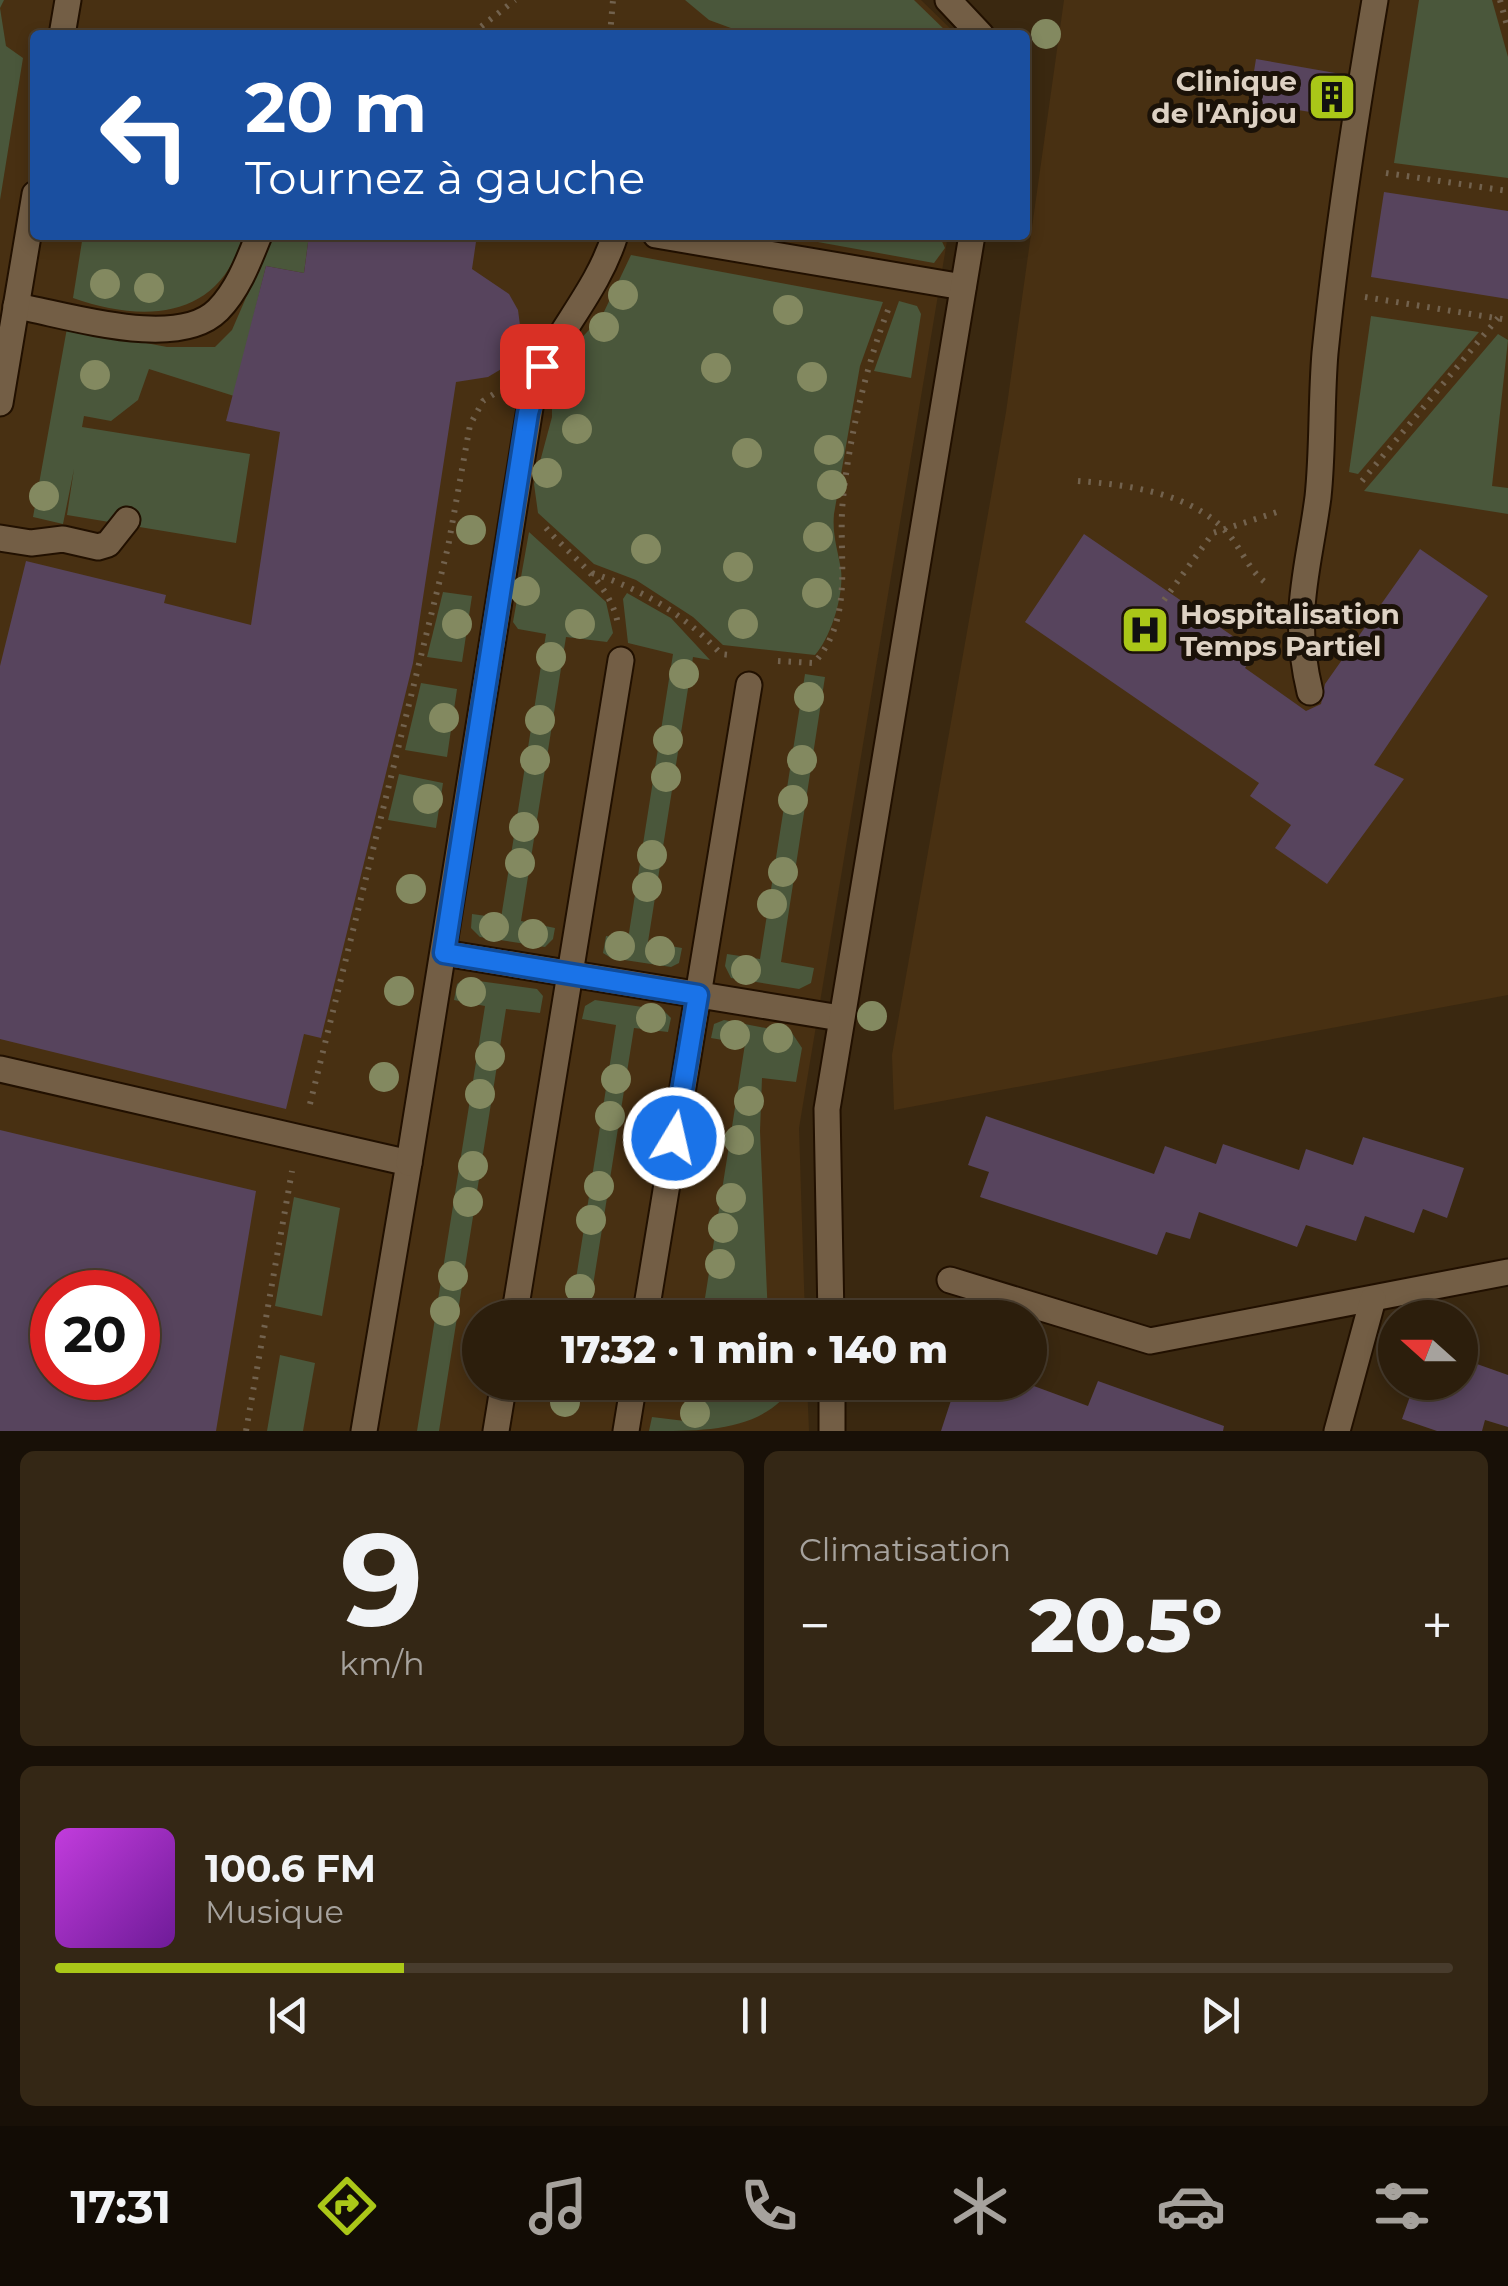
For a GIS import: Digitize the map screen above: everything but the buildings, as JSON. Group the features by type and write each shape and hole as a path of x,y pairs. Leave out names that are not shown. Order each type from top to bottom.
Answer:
{"street":[{"path":"63,30 68,0"},
{"path":"948,0 976,30"},
{"path":"1310,692 1298,622 1302,578 1318,495 1318,424 1343,190 1375,0"},
{"path":"0,403 30,223"},
{"path":"16,306 152,330 197,324 218,310 229,295 256,240"},
{"path":"364,1431 537,378 553,344 600,275 613,240"},
{"path":"685,240 964,288"},
{"path":"830,1300 827,1109 971,240"},
{"path":"0,538 31,543 64,539 98,547 108,544 127,520"},
{"path":"517,1300 621,660"},
{"path":"648,1300 748,685"},
{"path":"444,953 840,1018"},
{"path":"0,1069 408,1163"},
{"path":"950,1280 1150,1341 1508,1272"},
{"path":"1337,1431 1373,1299"},
{"path":"496,1431 501,1400"},
{"path":"626,1431 631,1400"},
{"path":"832,1400 832,1431"}],"path":[{"path":"477,30 515,0"},
{"path":"610,30 613,0"},
{"path":"1500,0 1508,29"},
{"path":"1377,172 1508,192"},
{"path":"766,660 814,663 830,642 844,584 843,495 860,405 874,349 903,277"},
{"path":"1359,296 1508,320"},
{"path":"1362,481 1498,318"},
{"path":"309,1106 448,547 470,425 483,401 502,390"},
{"path":"1078,482 1150,490 1222,528 1259,578 1276,586"},
{"path":"518,494 567,552 592,573 617,616 621,660"},
{"path":"1164,600 1206,541 1222,528 1288,509"},
{"path":"592,573 630,585 678,612 721,654 736,656"},
{"path":"246,1431 294,1159"}],"shaded area":[{"path":"0,0 921,0 952,30 30,30 30,240 947,240 799,1128 804,1300 462,1300 462,1400 808,1400 809,1431 0,1431"},
{"path":"1064,0 1508,0 1508,995 894,1110 892,1055 1006,412"}],"green space":[{"path":"685,0 914,0 945,30 736,30 709,20"},
{"path":"1419,0 1492,0 1508,57 1508,178 1394,163"},
{"path":"0,8 6,46 23,58 0,200"},
{"path":"82,240 241,240 232,263 217,284 198,299 176,308 126,311 73,298"},
{"path":"271,240 308,240 304,273 266,266 234,396 149,369 138,400 111,421 84,416 82,427 250,454 236,543 67,515 74,469 63,524 33,517 67,328 167,347 215,347 232,330"},
{"path":"807,240 941,240 945,248 934,263"},
{"path":"631,255 883,302 860,366 834,514 841,570 838,603 831,627 815,655 723,645 693,617 636,580 594,564 538,513 534,484 552,417 552,376 559,362 602,316"},
{"path":"899,301 917,306 921,314 911,378 874,371"},
{"path":"1371,316 1479,332 1358,474 1349,472"},
{"path":"1498,334 1508,340 1492,486 1508,488 1508,514 1364,491"},
{"path":"529,532 606,602 613,633 607,642 566,637 521,921 555,928 553,939 545,947 480,937 471,928 472,914 501,918 546,634 518,629 513,622"},
{"path":"443,592 472,596 462,662 427,657"},
{"path":"627,593 671,618 710,660 693,657 648,942 682,948 679,963 671,967 611,958 603,953 606,936 628,939 673,654 628,643 623,599"},
{"path":"805,674 825,677 781,962 814,968 811,983 799,989 731,978 725,966 727,954 760,959"},
{"path":"421,683 457,689 447,757 405,750"},
{"path":"399,774 443,783 436,828 388,820"},
{"path":"464,979 537,989 543,996 540,1013 506,1009 439,1431 417,1431 485,1006 454,1000 457,984"},
{"path":"595,1000 663,1010 671,1018 668,1032 634,1028 591,1300 573,1300 616,1025 582,1019 585,1006"},
{"path":"724,1020 792,1033 802,1048 796,1082 762,1078 760,1131 767,1300 705,1300 745,1044 711,1038 714,1024"},
{"path":"294,1197 340,1208 322,1316 275,1306"},
{"path":"280,1355 315,1363 303,1431 267,1431"},
{"path":"688,1400 782,1400 768,1411 733,1425 649,1431 652,1417 685,1421"}],"place":[{"name":"Clinique de l'Anjou","path":"1332,97"},
{"name":"Hospitalisation Temps Partiel","path":"1145,630"}],"route":[{"path":"542,366 528,413 444,953 698,995 674,1138"}]}
